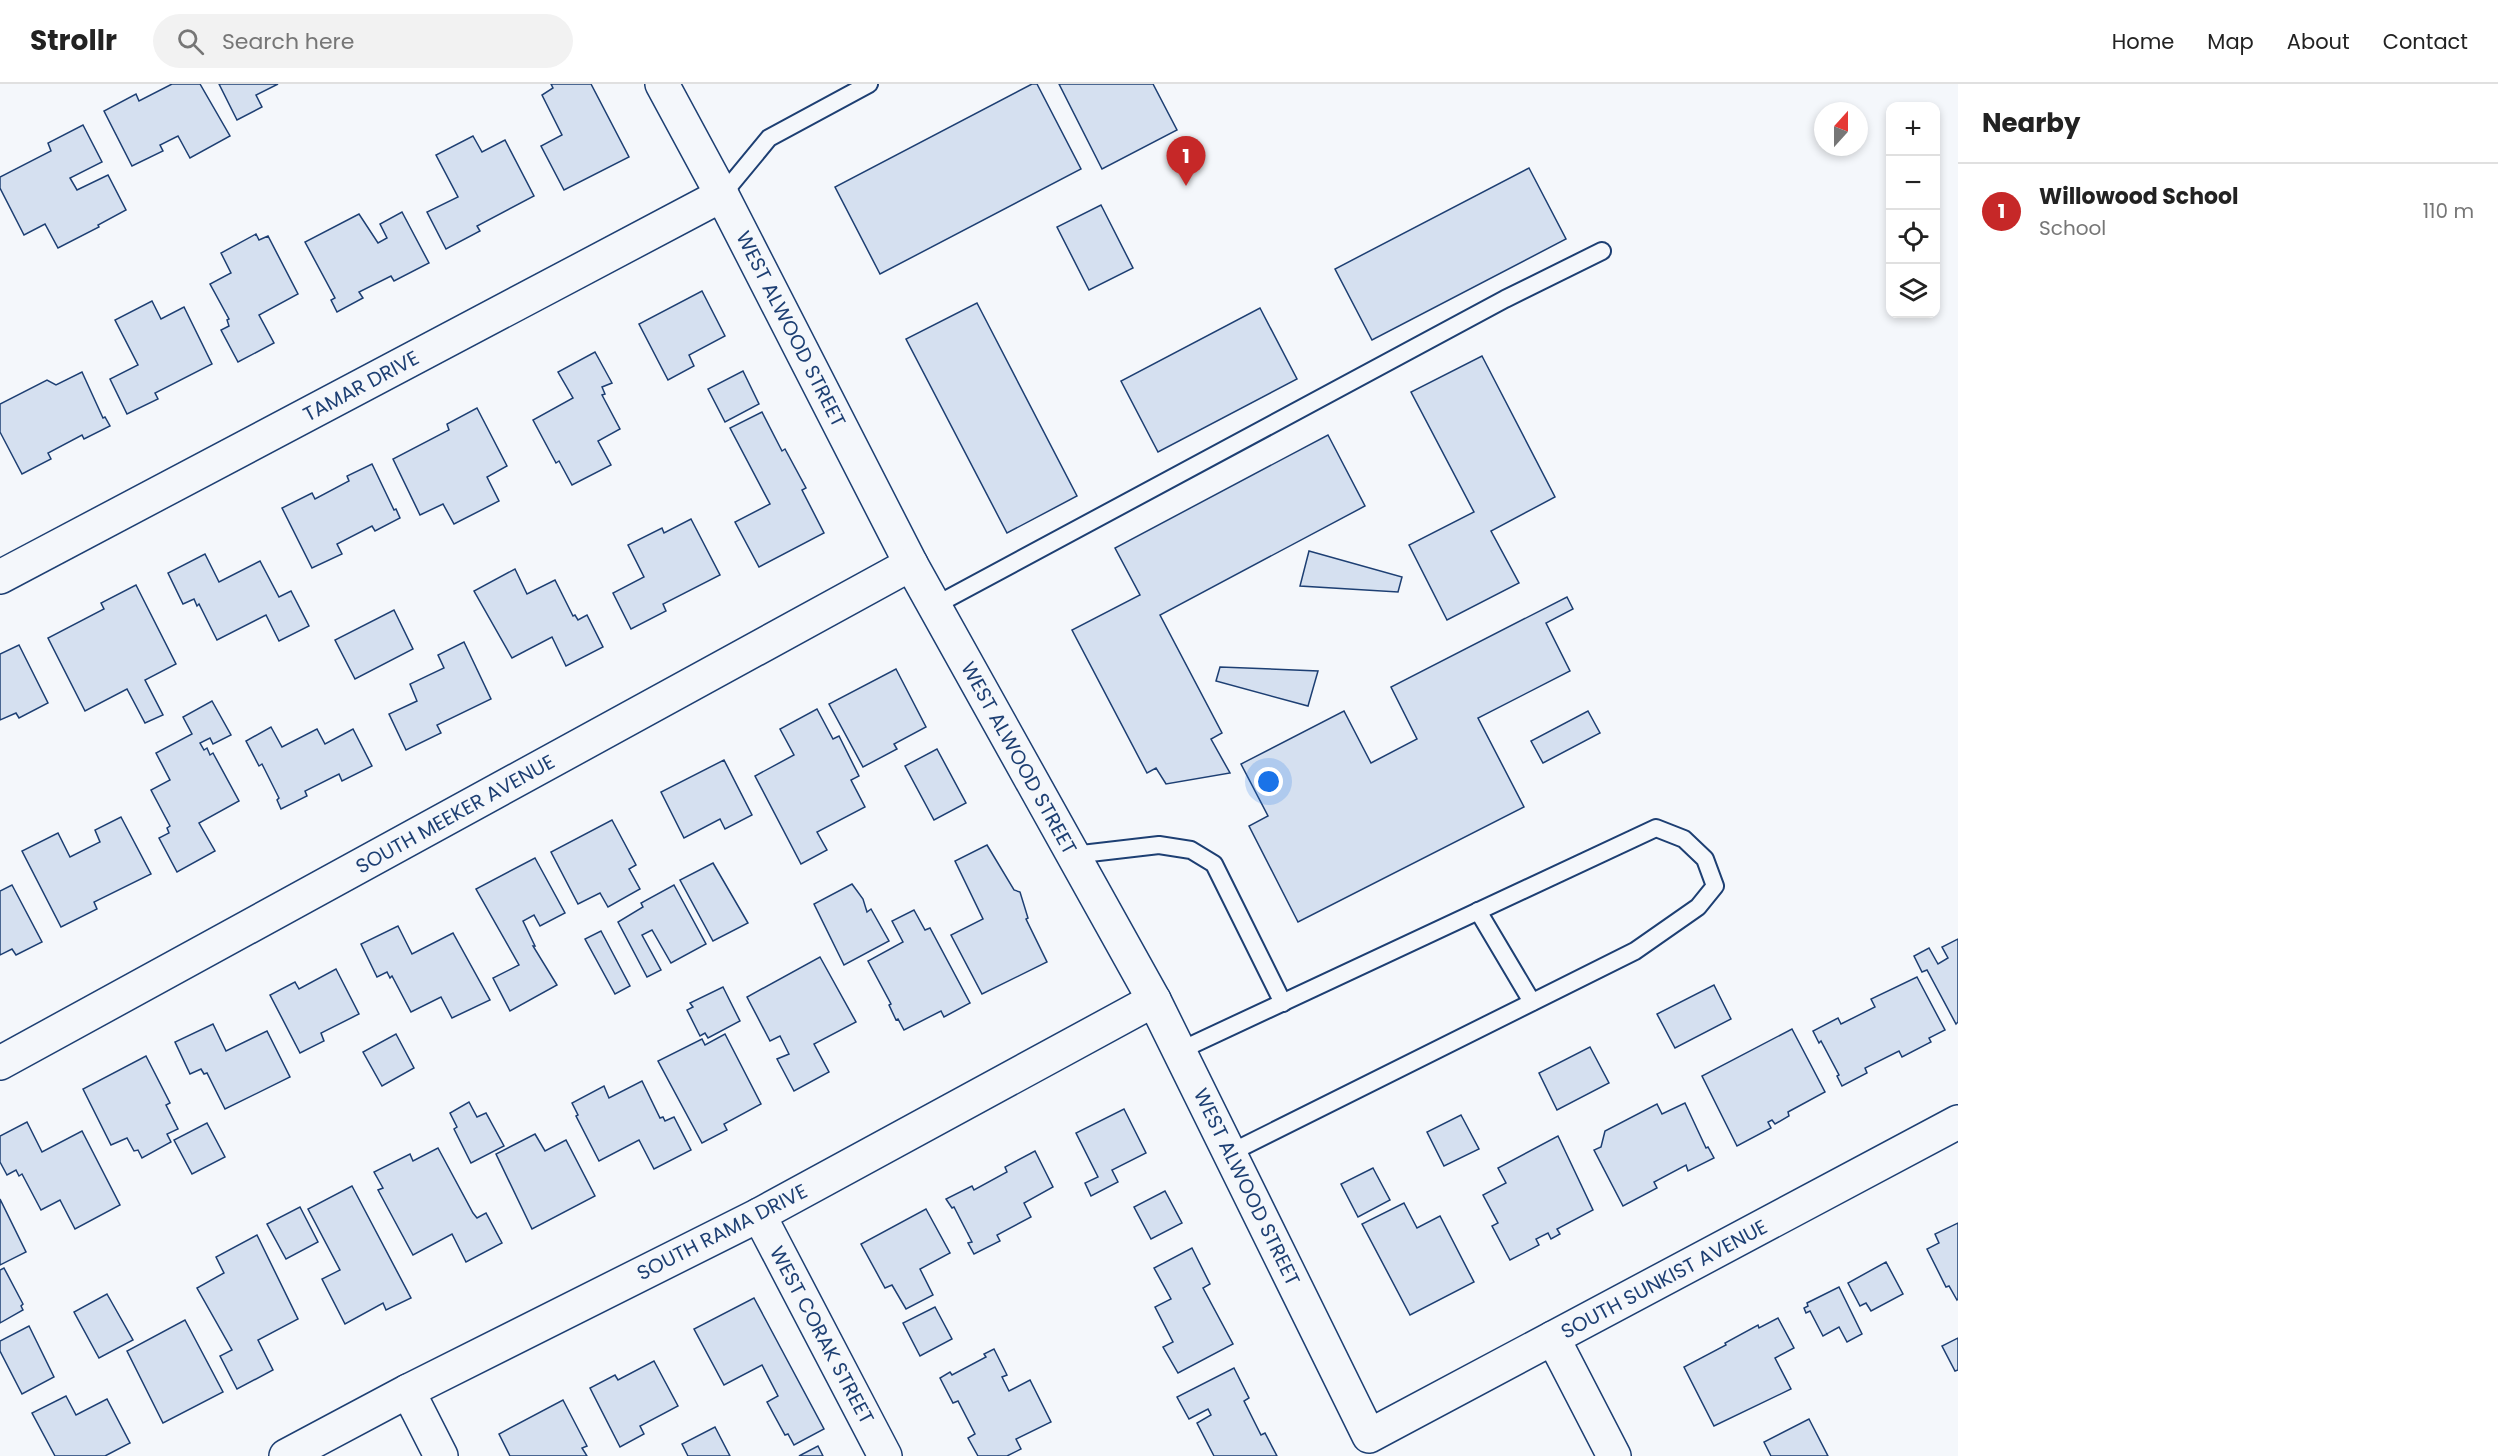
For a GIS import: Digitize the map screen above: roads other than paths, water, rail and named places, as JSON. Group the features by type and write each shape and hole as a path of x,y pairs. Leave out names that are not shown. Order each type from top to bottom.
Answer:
{"street":[{"name":"WEST ALWOOD STREET","path":"662,84 722,195 911,564 1154,1000 1369,1436"},
{"name":"TAMAR DRIVE","path":"0,577 722,195"},
{"name":"SOUTH MEEKER AVENUE","path":"0,1063 911,564"},
{"name":"SOUTH RAMA DRIVE","path":"286,1456 408,1391 759,1215 1154,1000"},
{"name":"SOUTH SUNKIST AVENUE","path":"1369,1436 1958,1122"},
{"name":"WEST CORAK STREET","path":"759,1215 885,1456"},
{"path":"1553,1338 1614,1456"},
{"path":"408,1391 441,1456"}],"lane":[{"path":"722,195 770,138 869,84"},
{"path":"934,606 1505,299 1602,252"},
{"path":"1179,1051 1656,828 1684,839 1705,859 1715,886 1698,907 1635,951 1230,1153"},
{"path":"1073,855 1159,845 1191,850 1214,864 1282,1003"},
{"path":"1478,911 1532,1002"}],"place":[{"name":"Willowood School","path":"1186,186"}]}
